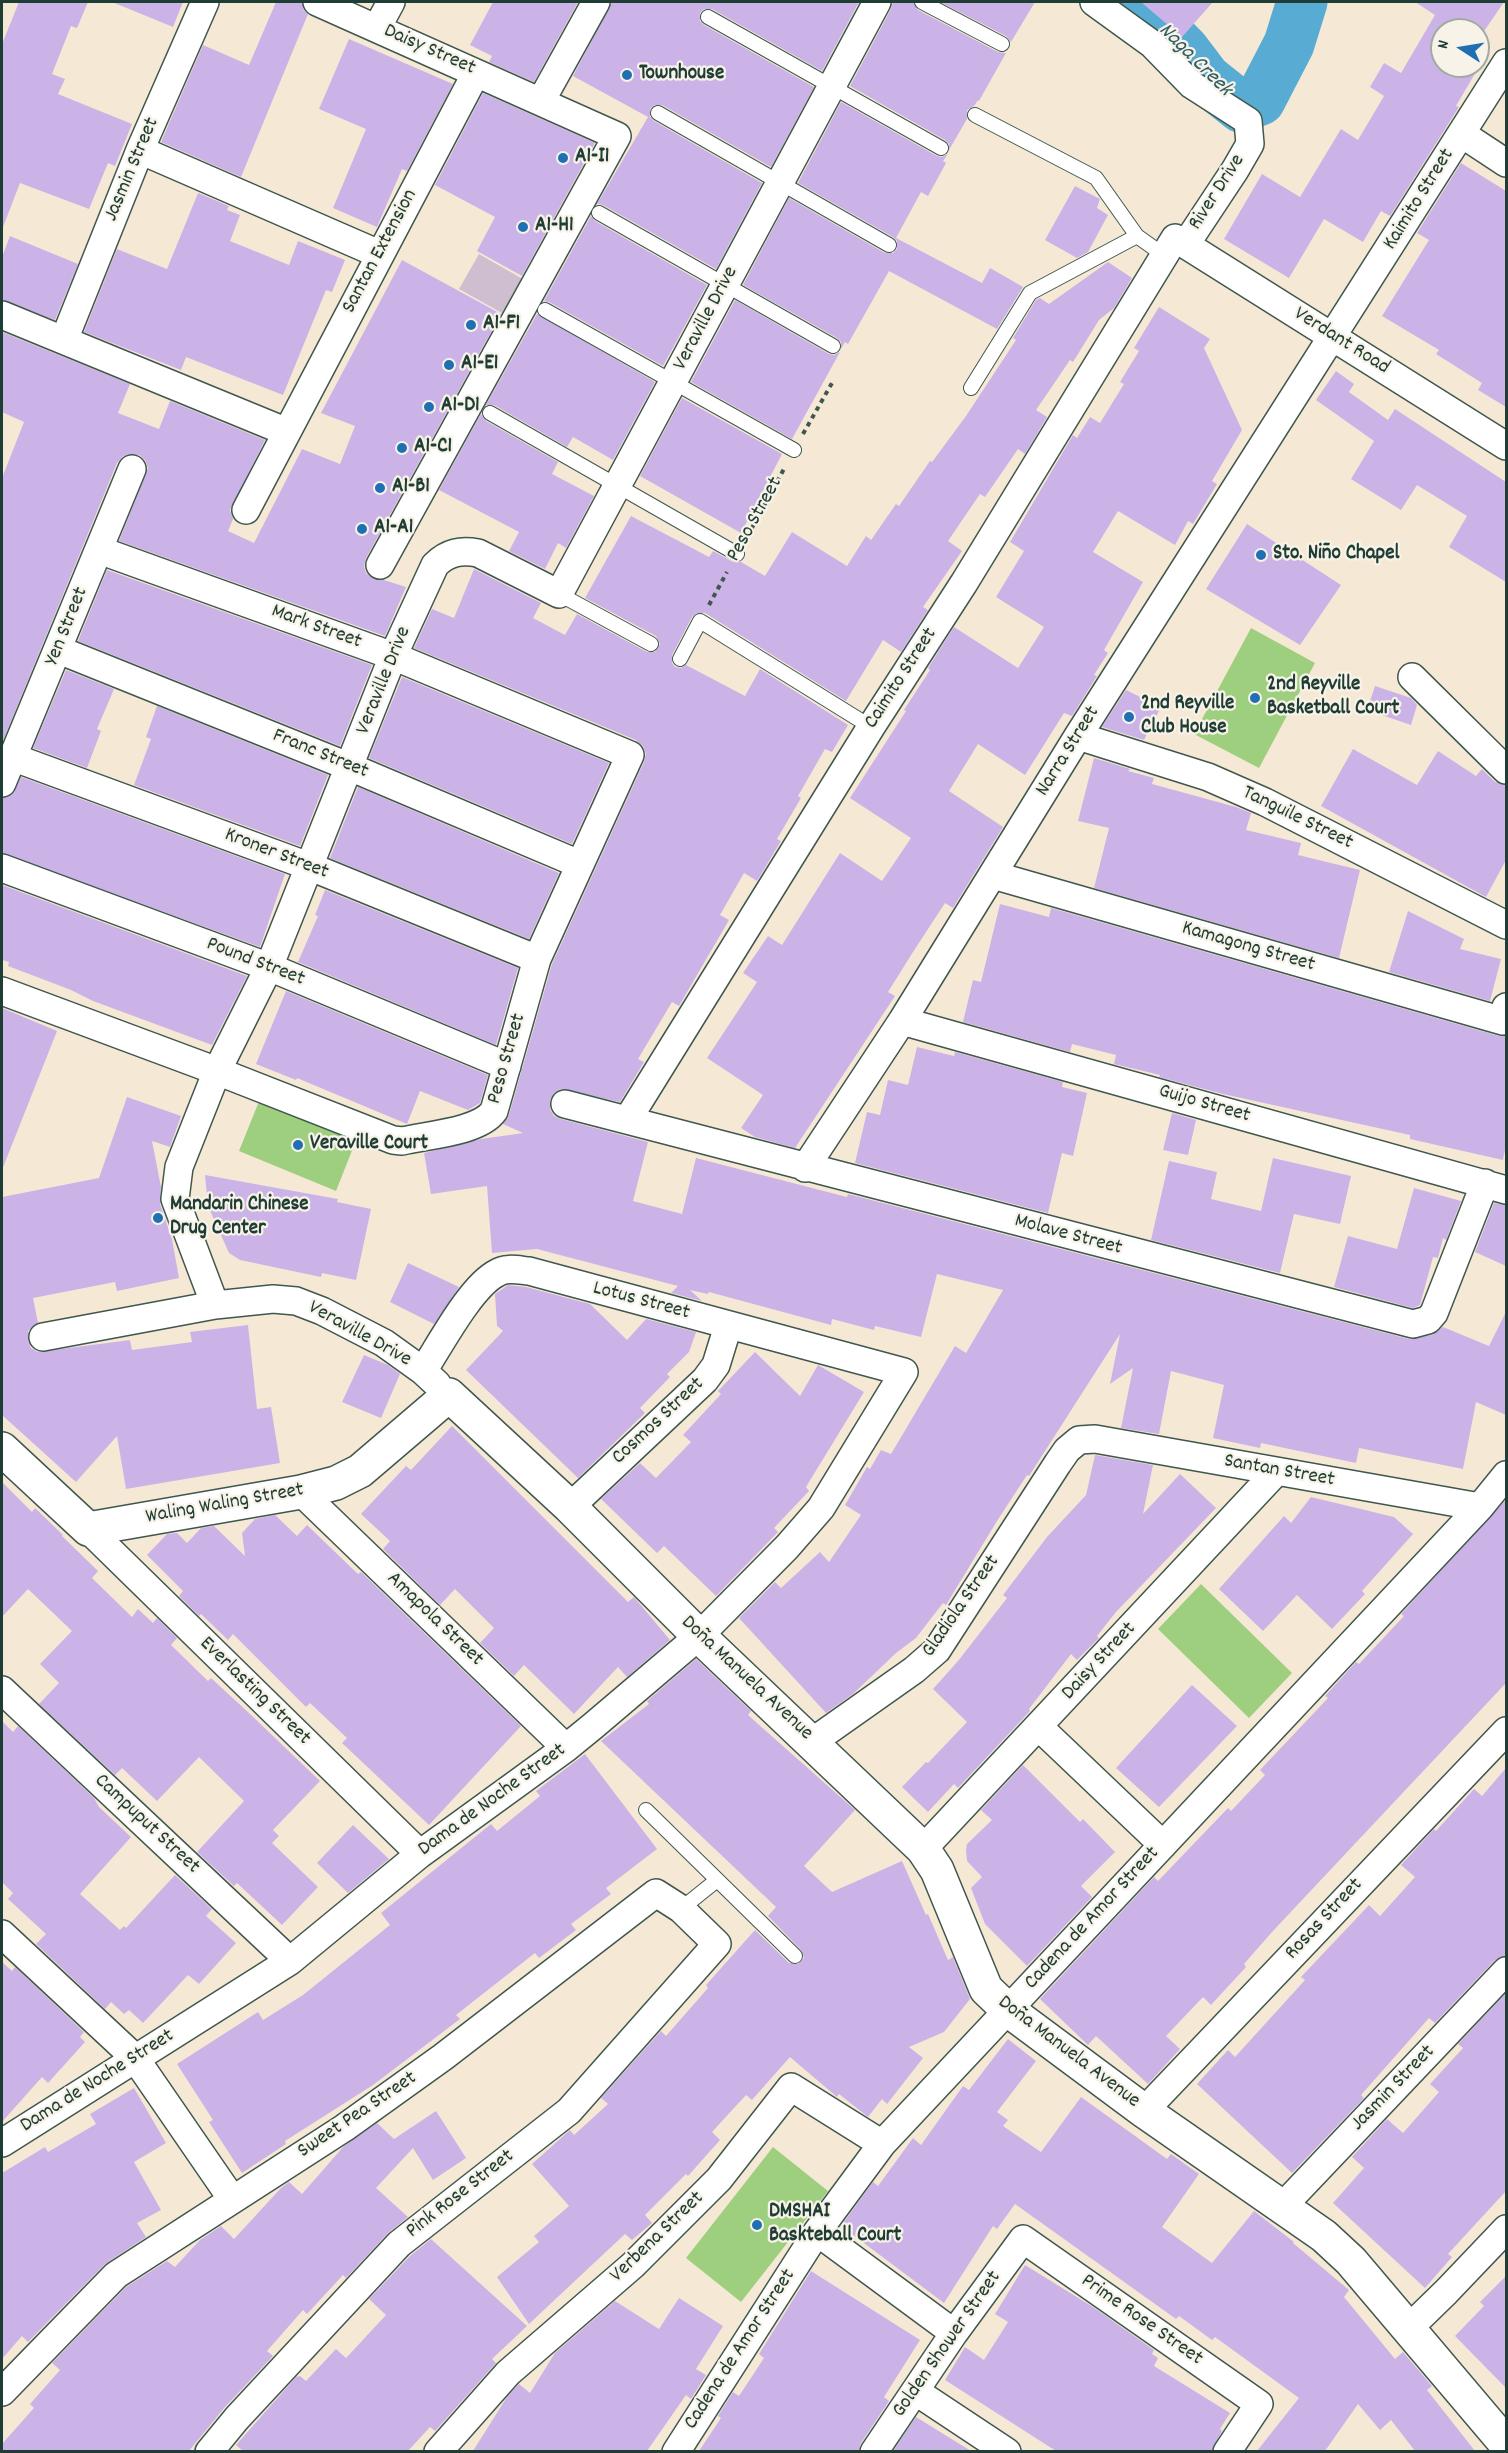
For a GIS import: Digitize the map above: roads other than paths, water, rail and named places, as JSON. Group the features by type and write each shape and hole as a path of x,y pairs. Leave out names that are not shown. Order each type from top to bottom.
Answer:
{"street":[{"name":"Jasmin Street","path":"64,340 140,150 205,2"},
{"name":"Daisy Street","path":"317,2 617,136 380,565"},
{"path":"377,28 391,2"},
{"path":"541,101 596,2"},
{"name":"Veraville Drive","path":"448,1395 423,1371 384,1343 322,1311 296,1301 273,1299 214,1305 175,1199 179,1167 217,1071 269,967 311,867 393,656 435,565 443,557 466,551 478,554 559,594 877,2"},
{"name":"River Drive","path":"1094,2 1152,44 1192,85 1248,121 1250,144 1235,170 1175,246"},
{"name":"Kaimito Street","path":"1333,337 1506,63"},
{"name":"Santan Extension","path":"246,510 476,72"},
{"path":"1462,134 1506,163"},
{"path":"140,150 379,254"},
{"name":"Verdant Road","path":"1175,246 1333,337 1506,447"},
{"name":"Caimito Street","path":"628,1119 871,727 1175,246"},
{"path":"2,315 287,432"},
{"name":"Narra Street","path":"806,1168 902,1021 1078,736 1333,337"},
{"name":"Yen Street","path":"2,783 132,469"},
{"name":"Mark Street","path":"99,550 393,656 630,755"},
{"name":"Franc Street","path":"59,650 350,766 579,864"},
{"path":"1412,677 1506,770"},
{"name":"Tanguile Street","path":"1078,736 1170,764 1227,785 1265,802 1506,925"},
{"name":"Peso Street","path":"2,991 217,1071 383,1137 402,1141 475,1125 489,1118 497,1101 537,959 630,755"},
{"name":"Kroner Street","path":"12,757 311,867 537,959"},
{"name":"Pound Street","path":"2,868 269,967 507,1066"},
{"name":"Kamagong Street","path":"993,875 1505,1014"},
{"name":"Guijo Street","path":"902,1021 1496,1187"},
{"name":"Molave Street","path":"565,1104 1413,1324 1428,1320 1434,1313 1496,1187"},
{"name":"Lotus Street","path":"423,1371 476,1292 486,1280 508,1269 529,1271 904,1372"},
{"path":"43,1337 214,1305"},
{"name":"Cosmos Street","path":"570,1507 705,1380 716,1365 728,1326"},
{"name":"Dama de Noche Street","path":"2,2143 290,1961 420,1854 566,1748 699,1636 787,1547 821,1508 904,1372"},
{"name":"Doña Manuela Avenue","path":"448,1395 570,1507 699,1636 923,1849 937,1870 986,1989 1008,2010 1144,2111 1324,2236 1351,2261 1506,2444"},
{"name":"Waling Waling Street","path":"88,1529 301,1492 336,1483 360,1471 448,1395"},
{"name":"Santan Street","path":"1079,1440 1095,1438 1109,1440 1480,1508"},
{"name":"Gladiola Street","path":"812,1742 914,1670 937,1650 1058,1463 1067,1450 1079,1440"},
{"path":"2,1449 88,1529"},
{"name":"Daisy Street","path":"923,1849 1276,1472"},
{"name":"Cadena de Amor Street","path":"676,2451 817,2232 882,2144 1480,1508 1506,1475"},
{"name":"Amapola Street","path":"301,1492 566,1748"},
{"name":"Everlasting Street","path":"88,1529 420,1854"},
{"name":"Campuput Street","path":"2,1690 290,1961"},
{"path":"1039,1727 1163,1845"},
{"name":"Rosas Street","path":"1144,2111 1506,1731"},
{"name":"Sweet Pea Street","path":"2,2392 116,2275 344,2128 443,2057 656,1893 681,1909 717,1944"},
{"path":"2,1934 135,2058 232,2199"},
{"name":"Pink Rose Street","path":"209,2451 399,2244 569,2111 717,1944"},
{"name":"Jasmin Street","path":"1282,2207 1506,1971"},
{"name":"Verbena Street","path":"438,2451 508,2373 633,2265 718,2179 791,2087 882,2144"},
{"path":"1408,2328 1506,2229"},
{"path":"817,2232 954,2333"},
{"name":"Golden Shower Street","path":"874,2451 954,2333 1023,2239"},
{"name":"Prime Rose Street","path":"1023,2239 1259,2404 1227,2451"},
{"path":"915,2391 1007,2451"}],"lane":[{"path":"922,2 1002,44"},
{"path":"708,17 941,148"},
{"path":"658,113 889,245"},
{"path":"975,115 1096,177 1137,236 1175,246"},
{"path":"599,213 833,346"},
{"path":"971,388 1030,293 1137,236"},
{"path":"545,310 794,450"},
{"path":"489,413 737,554"},
{"path":"559,594 651,644"},
{"path":"680,659 700,621 871,727"},
{"path":"646,1810 795,1956"},
{"path":"681,1909 717,1880"}],"waterway":[{"name":"Naga Creek","path":"1133,2 1184,50 1206,79 1241,107 1260,100 1289,44 1302,2"}],"place":[{"name":"Townhouse","path":"627,75"},
{"name":"A1-I1","path":"563,158"},
{"name":"A1-H1","path":"523,227"},
{"name":"A1-F1","path":"471,325"},
{"name":"A1-E1","path":"449,365"},
{"name":"A1-D1","path":"429,407"},
{"name":"A1-C1","path":"402,448"},
{"name":"A1-B1","path":"380,488"},
{"name":"A1-A1","path":"362,529"},
{"name":"Sto. Niño Chapel","path":"1261,555"},
{"name":"2nd Reyville Basketball Court","path":"1255,698"},
{"name":"2nd Reyville Club House","path":"1129,717"},
{"name":"Veraville Court","path":"298,1145"},
{"name":"Mandarin Chinese Drug Center","path":"158,1218"},
{"name":"DMSHAI Baskteball Court","path":"757,2225"}]}
